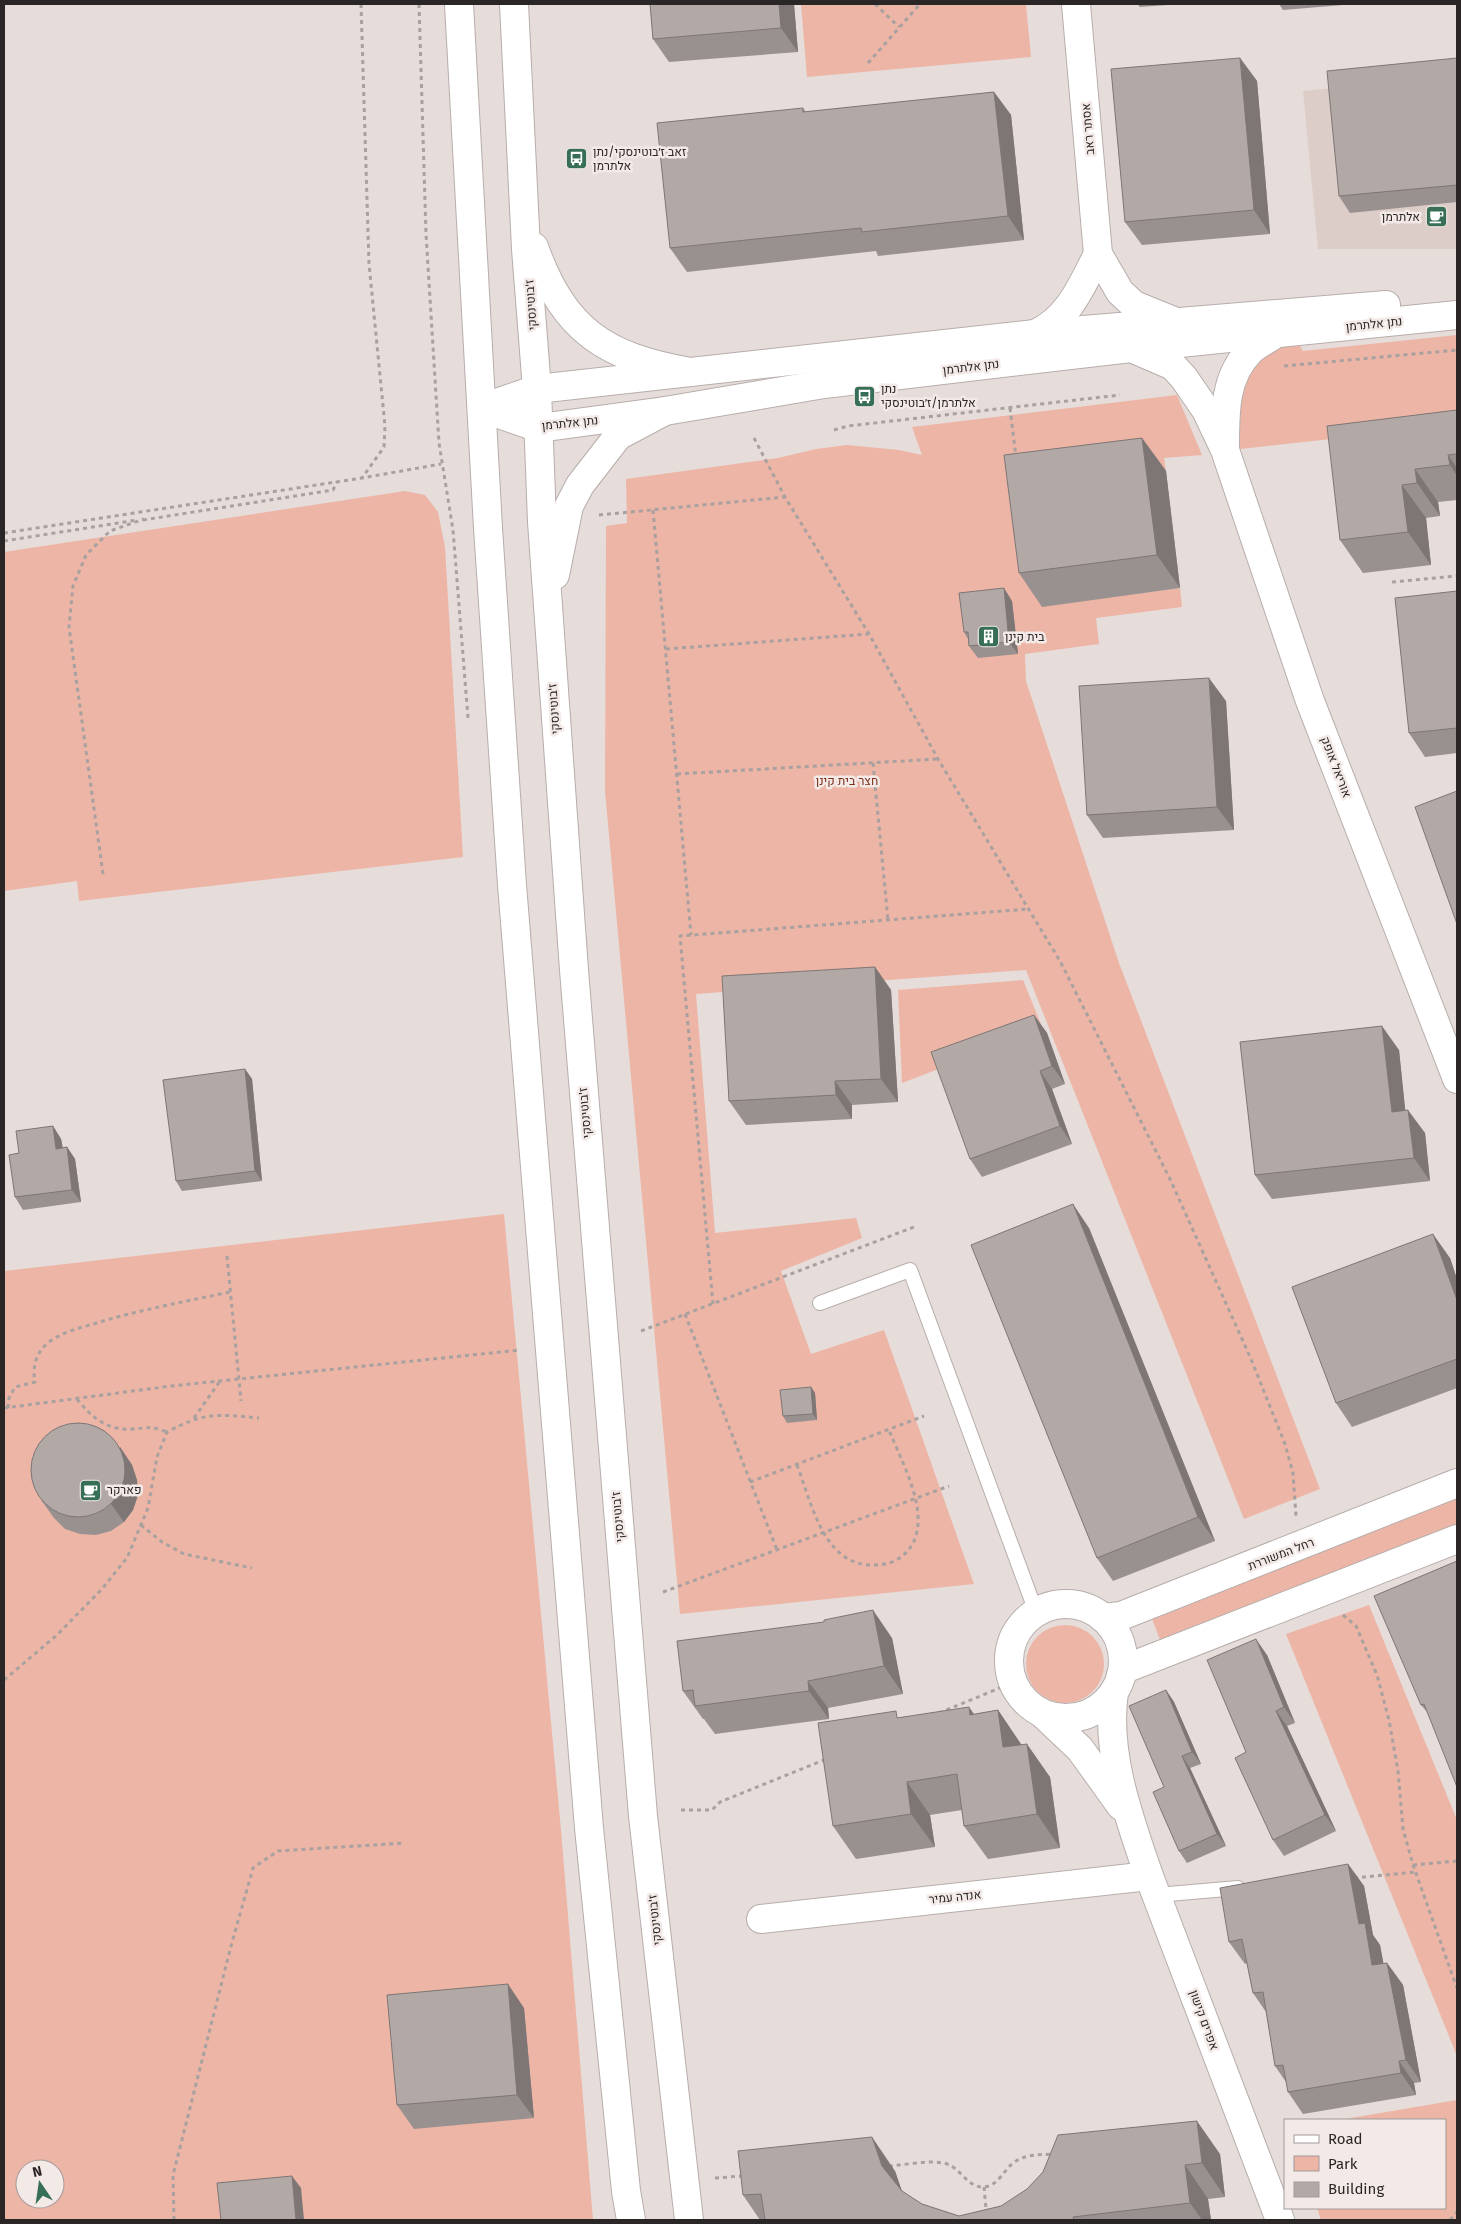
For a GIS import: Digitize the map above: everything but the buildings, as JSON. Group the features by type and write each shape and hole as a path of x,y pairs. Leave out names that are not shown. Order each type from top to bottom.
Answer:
{"street":[{"path":"459,4 487,508 506,795 589,1828 626,2191 631,2220"},
{"name":"ז'בוטינסקי","path":"514,4 548,611 572,952 643,1816 689,2220"},
{"name":"אסתר ראב","path":"1076,4 1098,254 1120,292 1134,305 1176,322"},
{"path":"525,216 546,278 570,316 584,330 606,346 629,358 690,372"},
{"path":"1035,334 1049,328 1076,298 1098,254"},
{"name":"נתן אלתרמן","path":"482,408 537,389 1035,334 1457,299"},
{"name":"נתן אלתרמן","path":"482,408 539,428 665,411 824,384 1131,348 1272,336 1457,315"},
{"name":"אוריאל אופק","path":"1225,450 1225,409 1232,378 1250,351 1272,336"},
{"name":"אוריאל אופק","path":"1131,348 1173,366 1184,378 1206,410 1225,450 1310,701 1457,1079"},
{"path":"548,611 569,506 580,485 618,436 665,411"},
{"name":"רחל המשוררת","path":"1103,1618 1121,1616 1457,1483"},
{"path":"1118,1684 1122,1648 1115,1631 1103,1618 1088,1608 1071,1604 1053,1605 1036,1612 1022,1624 1012,1639 1008,1665 1012,1683 1028,1705 1043,1714 1060,1719 1088,1714 1103,1705 1118,1684 1126,1668 1457,1539"},
{"name":"אפרים קישון","path":"1118,1684 1111,1712 1113,1738 1130,1820 1280,2220"},
{"name":"אפרים קישון","path":"1043,1714 1089,1760 1130,1820"},
{"name":"אנדה עמיר","path":"761,1919 1153,1885"}],"lane":[{"path":"820,1303 910,1270 1036,1612"},
{"path":"1153,1885 1255,1886"}],"path":[{"path":"361,4 369,264 385,426 384,447 362,478"},
{"path":"875,4 900,27"},
{"path":"868,63 920,4"},
{"path":"1278,366 1457,350"},
{"path":"834,430 848,426 1120,395"},
{"path":"1010,408 1017,464"},
{"path":"754,438 785,497 869,634 938,759 1060,961 1170,1179 1252,1359 1285,1444 1293,1473 1299,1547"},
{"path":"4,532 337,482 441,464"},
{"path":"4,541 333,490 337,482"},
{"path":"599,515 785,497"},
{"path":"653,510 691,935"},
{"path":"103,874 70,626 73,586 86,555 110,531 144,519"},
{"path":"1392,582 1457,576"},
{"path":"666,649 869,634"},
{"path":"677,774 938,759"},
{"path":"873,763 888,920"},
{"path":"713,1304 680,936 1029,909"},
{"path":"641,1331 914,1227"},
{"path":"227,1256 240,1401"},
{"path":"230,1292 153,1307 65,1332 48,1343 38,1355 32,1368 35,1382 15,1387 6,1408 220,1381 550,1346"},
{"path":"685,1314 777,1550"},
{"path":"193,1418 220,1381"},
{"path":"77,1399 96,1420 110,1427 132,1429 152,1426 166,1432"},
{"path":"4,1680 57,1635 101,1590 127,1558 148,1508 157,1457 166,1432 193,1418 220,1414 258,1418"},
{"path":"750,1482 924,1416"},
{"path":"797,1465 823,1533 835,1549 849,1560 865,1565 880,1565 897,1560 911,1549 916,1534 918,1517 916,1499 889,1430"},
{"path":"663,1592 949,1486"},
{"path":"141,1525 162,1542 184,1554 252,1568"},
{"path":"1320,1592 1356,1626 1376,1676 1389,1720 1398,1771 1403,1829 1413,1865 1457,1988"},
{"path":"930,1716 1012,1683"},
{"path":"681,1810 712,1810 720,1802 830,1757"},
{"path":"174,2220 173,2175 230,1946 253,1868 278,1851 404,1842"},
{"path":"1413,1865 1457,1861"},
{"path":"1350,1878 1416,1872"},
{"path":"885,2166 942,2162 951,2165 973,2185 984,2187 993,2184 1014,2162 1025,2156 1054,2154"},
{"path":"712,2178 750,2175"},
{"path":"984,2187 987,2220"},
{"path":"1450,2220 1457,2212"}],"shaded area":[{"path":"1457,76 1457,249 1318,249 1303,91"}],"green space":[{"path":"801,4 1026,4 1031,57 807,77"},
{"path":"1457,335 1457,425 1240,449 1236,413 1241,383 1255,364 1280,345 1298,343 1303,351"},
{"name":"חצר בית קינן","path":"1177,395 1202,455 1164,458 1166,471 1027,489 1042,606 1180,588 1182,607 1096,618 1099,644 1025,654 1026,681 1119,963 1320,1489 1244,1519 1026,970 696,994 715,1233 856,1218 862,1238 781,1271 811,1354 884,1330 974,1584 680,1614 605,791 606,526 627,523 626,479 778,458 816,449 847,445 899,450 922,455 912,427"},
{"path":"405,491 425,495 438,512 445,547 463,857 79,901 77,881 4,891 4,552"},
{"path":"1023,980 1043,1029 902,1083 898,990"},
{"path":"504,1214 561,1830 593,2220 4,2220 4,1271"},
{"path":"1457,1493 1457,1527 1162,1645 1151,1616"},
{"path":"1369,1605 1457,1820 1457,2056 1286,1634"},
{"path":"1065,1625 1080,1628 1093,1636 1101,1649 1104,1664 1101,1679 1093,1692 1080,1700 1065,1703 1050,1700 1037,1692 1029,1679 1026,1664 1029,1649 1037,1636 1050,1628"},
{"path":"1457,2100 1457,2220 1321,2220 1317,2209 1446,2209 1446,2119 1345,2119"}],"place":[{"name":"זאב ז׳בוטינסקי/נתן אלתרמן","path":"577,159"},
{"name":"אלתרמן","path":"1436,217"},
{"name":"נתן אלתרמן/ז׳בוטינסקי","path":"865,396"},
{"name":"בית קינן","path":"989,637"},
{"name":"פארקר","path":"91,1490"}]}
